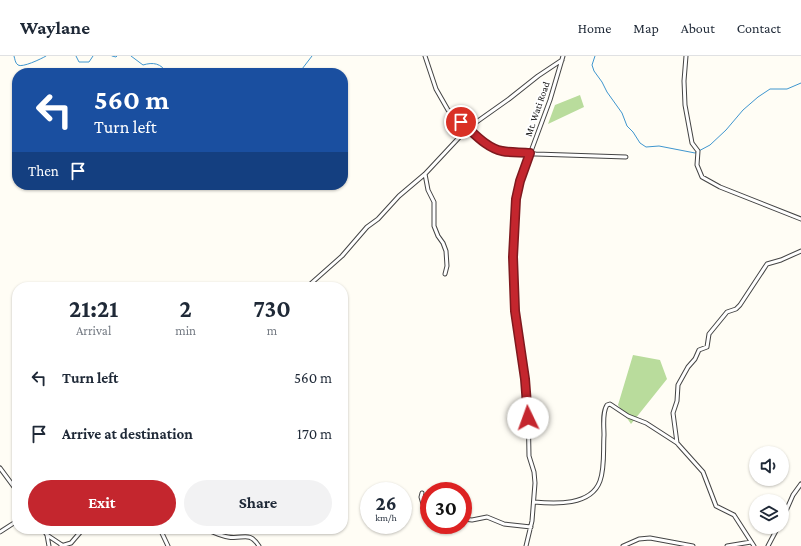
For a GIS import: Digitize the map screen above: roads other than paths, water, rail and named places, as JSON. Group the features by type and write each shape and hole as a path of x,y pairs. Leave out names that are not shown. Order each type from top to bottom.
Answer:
{"street":[{"path":"425,56 431,77 442,102 448,110 468,128 494,148 501,151 530,153 626,157"},
{"path":"686,56 684,81 686,105 692,143 698,151 697,165 702,177 720,187 801,219"},
{"path":"313,282 342,256 367,226 378,219 399,196 425,174 468,128 509,99 562,58"},
{"name":"Mt. Wati Road","path":"526,546 531,527 534,502 534,472 529,456 528,403 515,311 513,257 516,199 520,181 554,87 562,58"},
{"path":"425,174 428,190 434,202 434,226 446,251 447,266 445,274"},
{"path":"677,443 673,414 677,401 678,385 688,367 695,359 699,349 708,347 709,334 727,312 736,309 740,305 767,264 782,260 801,251"},
{"path":"534,502 565,503 583,497 591,493 596,488 600,482 603,467 605,409 609,404 612,404 628,416 646,423 677,443 703,472 716,506 734,515 754,546"},
{"path":"0,468 12,484"},
{"path":"789,504 793,495 801,484"},
{"path":"472,520 487,517 504,524 531,527"},
{"path":"0,532 12,525"},
{"path":"46,534 49,546"},
{"path":"48,534 61,546 70,543 78,534"},
{"path":"162,534 168,546"},
{"path":"219,534 228,537 249,536 255,540 259,546"},
{"path":"768,546 774,534"},
{"path":"623,546 639,540 650,538 693,546"},
{"path":"727,546 751,542"}],"waterway":[{"path":"14,56 16,63 20,66 32,63 46,56"},
{"path":"76,56 79,62 89,62 93,56"},
{"path":"112,56 117,56"},
{"path":"131,56 143,65 156,64 163,68"},
{"path":"303,68 312,56"},
{"path":"595,56 592,65 594,71 622,113 627,126 640,143 646,147 659,146 695,153 710,145 726,130 743,110 770,89 787,89 801,83"}]}
